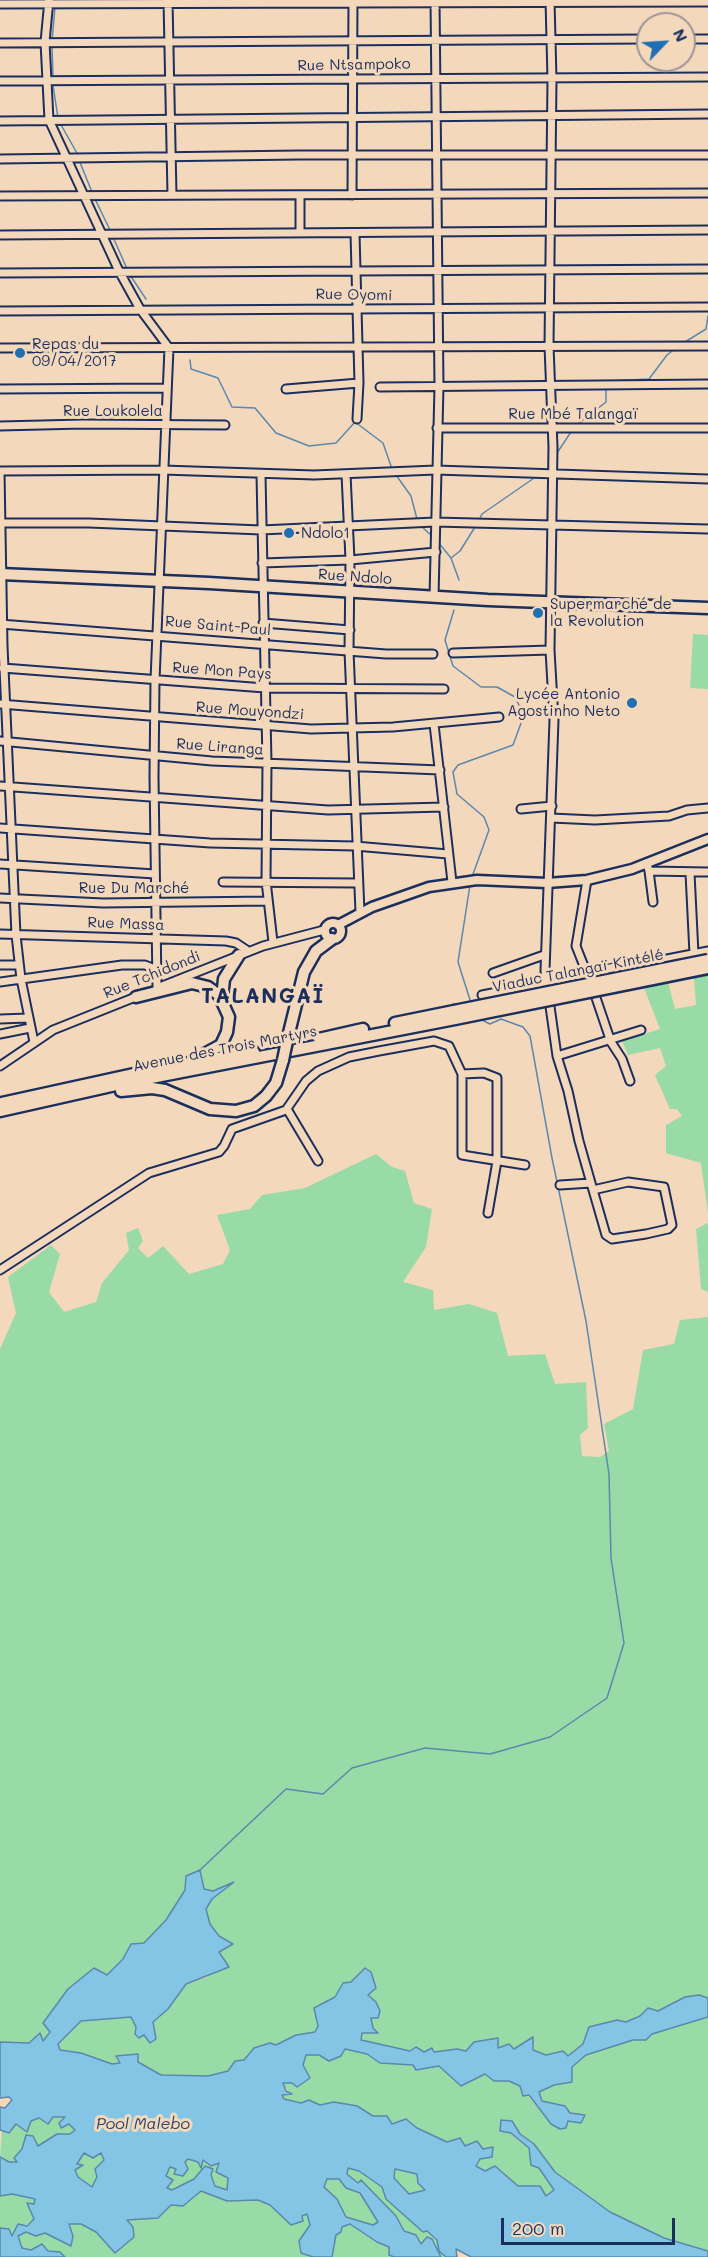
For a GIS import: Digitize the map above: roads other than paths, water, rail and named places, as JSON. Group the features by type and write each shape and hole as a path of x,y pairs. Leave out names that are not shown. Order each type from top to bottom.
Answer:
{"main road":[{"name":"Rue Ndolo","path":"1,574 261,586 434,597 708,608"},
{"path":"70,1097 152,1088 173,1093 210,1109 236,1112 254,1106 267,1096 276,1083 304,972 316,951 332,939"},
{"path":"166,1067 203,1056 221,1045 229,1024 222,999 224,980 243,953"},
{"name":"Viaduc Talangaï-Kintélé","path":"455,1015 708,960"},
{"name":"Viaduc Talangaï-Kintélé","path":"455,1015 708,968"},
{"path":"136,997 192,984 208,987 222,999"},
{"name":"Avenue des Trois Martyrs","path":"0,1104 166,1067 455,1015"},
{"name":"Avenue des Trois Martyrs","path":"0,1112 120,1084 455,1015"}],"street":[{"path":"550,0 552,79 549,346 552,475 550,650 554,720 552,818 544,955 557,1056 592,1186 608,1238 646,1234 671,1227 671,1212 664,1187 627,1182 592,1186 560,1185"},
{"path":"0,4 550,0 708,2"},
{"path":"49,2 45,42 45,81 49,120 86,195 119,270 140,309 169,348 155,680 154,839 157,987"},
{"path":"168,2 172,195"},
{"path":"352,195 353,2"},
{"path":"434,597 439,386 435,2"},
{"path":"0,43 353,43 434,40 636,39"},
{"name":"Rue Ntsampoko","path":"0,81 708,77"},
{"path":"0,121 708,114"},
{"path":"0,159 353,154 708,155"},
{"path":"0,196 708,193"},
{"path":"300,195 300,232"},
{"path":"0,235 229,236 300,232 708,230"},
{"path":"355,233 354,270 359,383 357,419"},
{"path":"0,273 119,270 708,269"},
{"name":"Rue Oyomi","path":"0,311 708,307"},
{"path":"0,348 708,346"},
{"path":"286,389 359,383"},
{"path":"380,387 708,384"},
{"path":"0,389 166,388"},
{"name":"Rue Loukolela","path":"0,426 225,425"},
{"name":"Rue Mbé Talangaï","path":"437,428 708,428"},
{"path":"34,1042 21,979 16,936 11,787 4,741 0,472 163,470 261,475 436,470 708,479"},
{"path":"346,474 350,560 349,651 360,912"},
{"path":"261,475 261,586 267,763 265,845 266,881 273,942"},
{"path":"1,523 261,530 347,528 435,522 708,529"},
{"path":"262,563 350,560 436,552"},
{"path":"263,623 350,630"},
{"name":"Rue Saint-Paul","path":"1,624 157,634 349,651 433,654"},
{"path":"453,653 550,650"},
{"name":"Rue Mon Pays","path":"2,668 265,688 444,689"},
{"name":"Rue Mouyondzi","path":"3,705 265,726 354,729 499,717"},
{"path":"434,724 452,882"},
{"name":"Rue Liranga","path":"4,741 154,756 354,768 440,770"},
{"path":"0,786 328,810 444,807"},
{"path":"521,809 552,806"},
{"path":"552,818 595,820 669,816 687,810 708,808"},
{"path":"0,828 265,845 356,846 447,854"},
{"path":"338,925 340,934 332,939 326,937 324,930 331,923 338,925 360,912 412,891 452,882 477,880 547,883 586,880 648,868 708,839"},
{"path":"0,864 155,874"},
{"path":"648,868 690,873 708,872"},
{"path":"648,868 652,902"},
{"path":"690,873 694,954"},
{"path":"586,880 576,946 610,1042 622,1059 630,1081"},
{"path":"223,882 357,883"},
{"name":"Rue Du Marché","path":"0,898 155,903 268,901"},
{"name":"Rue Tchidondi","path":"0,1066 34,1042 67,1024 273,942 324,930"},
{"name":"Rue Massa","path":"0,934 228,941 243,953"},
{"path":"482,995 708,951"},
{"path":"493,973 544,955"},
{"path":"0,964 19,965"},
{"path":"0,982 132,964 155,969"},
{"path":"0,1019 28,1018"},
{"path":"0,1034 30,1029"},
{"path":"557,1056 610,1042 641,1030"},
{"path":"0,1270 149,1173 219,1152 231,1129 287,1109 306,1081 318,1071 349,1057 379,1050 438,1042 452,1050 462,1074 462,1155 525,1165"},
{"path":"462,1074 484,1073 497,1078 497,1161 488,1214"},
{"path":"287,1109 318,1161"}],"water":[{"name":"Pool Malebo","path":"200,1870 204,1889 213,1891 234,1882 212,1899 206,1909 210,1924 219,1936 233,1944 219,1952 229,1967 186,1984 168,2009 153,2022 156,2039 150,2043 144,2035 139,2038 135,2034 136,2027 131,2017 81,2021 58,2044 60,2050 81,2053 112,2064 120,2063 116,2056 138,2054 138,2062 161,2075 208,2076 228,2071 235,2061 244,2060 254,2048 270,2043 276,2045 296,2035 315,2032 318,2026 314,2008 335,1997 343,1983 351,1982 365,1968 371,1972 376,1988 368,1995 376,2002 380,2011 378,2018 371,2018 373,2028 378,2033 362,2033 361,2040 410,2051 416,2047 424,2052 432,2048 434,2052 457,2049 466,2051 474,2042 498,2038 498,2048 509,2044 514,2049 533,2037 533,2050 546,2055 563,2051 568,2056 583,2044 589,2027 617,2020 626,2022 640,2016 648,2008 658,2011 685,1997 699,1995 708,1998 708,2017 652,2034 646,2040 633,2040 586,2055 572,2067 572,2082 554,2085 539,2092 542,2101 565,2106 570,2113 585,2115 581,2123 568,2121 566,2128 560,2129 551,2124 529,2095 523,2096 520,2086 509,2081 494,2081 485,2074 461,2086 439,2066 416,2070 413,2065 380,2063 367,2054 345,2049 341,2056 329,2061 319,2055 306,2055 303,2065 310,2078 297,2087 292,2083 283,2083 286,2091 292,2094 282,2095 284,2099 301,2103 309,2100 320,2105 334,2102 357,2106 373,2116 387,2116 392,2124 406,2119 417,2128 447,2142 460,2138 465,2146 477,2141 483,2149 493,2147 492,2157 480,2159 476,2166 485,2171 495,2166 518,2186 540,2186 546,2196 554,2190 539,2168 531,2165 529,2148 511,2133 500,2131 501,2120 512,2121 520,2134 534,2144 555,2172 610,2212 664,2238 708,2251 708,2257 471,2257 456,2249 457,2257 446,2257 439,2251 437,2240 427,2231 423,2232 386,2199 382,2187 359,2171 348,2168 347,2174 358,2183 361,2180 396,2216 404,2231 416,2235 421,2244 427,2237 432,2239 441,2257 394,2257 389,2255 389,2247 350,2224 342,2227 341,2232 336,2235 332,2257 313,2257 301,2253 299,2241 310,2225 307,2214 302,2216 303,2221 291,2225 270,2205 258,2200 227,2201 201,2191 183,2206 171,2205 158,2218 127,2220 133,2227 134,2237 115,2253 96,2232 81,2224 69,2224 73,2236 71,2246 45,2233 36,2236 26,2232 18,2236 22,2248 31,2250 42,2244 48,2251 60,2252 65,2257 0,2257 0,2228 9,2229 12,2236 18,2224 27,2226 34,2219 27,2203 34,2204 35,2199 12,2194 0,2196 0,2157 9,2162 17,2162 14,2158 22,2149 26,2135 33,2136 38,2146 57,2134 70,2134 75,2130 69,2124 61,2128 59,2123 65,2117 53,2117 48,2124 39,2118 31,2121 27,2132 16,2124 9,2133 0,2130 0,2107 5,2108 12,2100 9,2097 0,2098 0,2042 29,2043 40,2033 43,2041 50,2032 43,2023 68,1989 94,1968 107,1975 123,1959 131,1944 144,1943 166,1920 185,1890 186,1876","holes":["84,2153 93,2158 101,2153 104,2160 95,2169 97,2177 92,2187 78,2177 75,2170 83,2165 77,2164","188,2159 198,2162 201,2168 203,2160 211,2166 219,2163 216,2172 228,2178 227,2190 215,2186 211,2175 213,2169 205,2166 194,2179 172,2190 167,2188 173,2180 166,2176 170,2167 176,2169 174,2174 183,2176 188,2169 185,2162","395,2169 417,2174 418,2183 425,2190 409,2194 394,2178","327,2179 339,2179 346,2188 360,2193 378,2222 373,2225 346,2217 337,2199 324,2187"]}],"waterway":[{"path":"52,41 55,7"},
{"path":"52,46 53,77"},
{"path":"53,85 58,118"},
{"path":"60,123 78,155"},
{"path":"79,160 92,192"},
{"path":"95,199 111,232"},
{"path":"113,237 128,271"},
{"path":"130,275 146,299"},
{"path":"685,342 706,329 708,316"},
{"path":"608,381 649,379 667,355 676,348"},
{"path":"190,360 191,369 218,378 232,407 255,408 276,433 309,446 336,443 355,422 383,443 392,469"},
{"path":"578,424 606,402 606,388"},
{"path":"557,453 571,432"},
{"path":"396,475 411,496 417,519"},
{"path":"479,520 482,514 537,476"},
{"path":"421,526 433,537"},
{"path":"451,558 460,551 475,527"},
{"path":"438,542 451,558 459,580"},
{"path":"454,610 445,640 453,666 481,687 497,687 515,697 524,715 513,745 458,765 453,772 457,794 484,817 489,830 472,877"},
{"path":"470,885 458,962 471,1003"},
{"path":"200,1870 286,1789 323,1794 352,1768 425,1748 490,1754 550,1737 607,1698 624,1643 611,1558 609,1474 586,1321 552,1158 530,1036 523,1027 501,1019 490,1024 478,1018"}],"place":[{"name":"Repas du 09/04/2017","path":"20,353"},
{"name":"Ndolo1","path":"289,533"},
{"name":"Supermarché de la Revolution","path":"538,613"},
{"name":"Lycée Antonio Agostinho Neto","path":"632,703"}],"district":[{"name":"TALANGAÏ","path":"263,997"}]}
